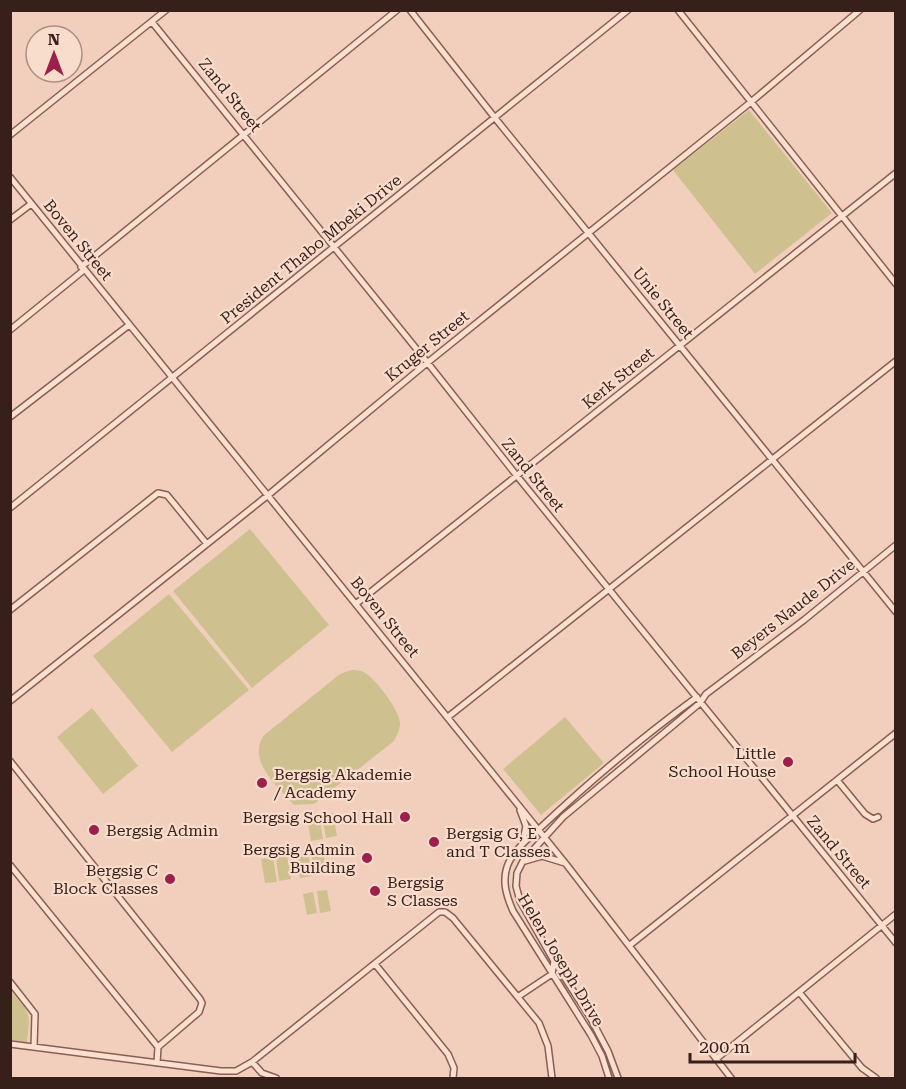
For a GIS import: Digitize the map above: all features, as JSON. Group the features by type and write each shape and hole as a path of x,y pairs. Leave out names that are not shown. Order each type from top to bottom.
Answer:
{"street":[{"path":"10,135 166,10"},
{"path":"10,330 244,134 397,10"},
{"name":"Unie Street","path":"410,10 896,612"},
{"name":"President Thabo Mbeki Drive","path":"10,508 628,10"},
{"path":"678,10 896,284"},
{"name":"Kruger Street","path":"10,700 267,496 427,363 751,102 860,10"},
{"name":"Zand Street","path":"152,22 896,943"},
{"name":"Kerk Street","path":"357,603 896,173"},
{"name":"Boven Street","path":"10,177 545,837 731,1078"},
{"path":"10,220 31,204"},
{"path":"10,417 129,325"},
{"path":"448,717 896,361"},
{"path":"10,610 158,493 167,495 207,544"},
{"name":"Beyers Naude Drive","path":"538,829 591,781 804,620 896,545"},
{"name":"Beyers Naude Drive","path":"545,837 597,787 698,700"},
{"path":"630,945 896,733"},
{"path":"10,761 200,999 202,1003 200,1012 158,1047"},
{"path":"837,780 865,814 873,819 878,817"},
{"path":"515,800 526,826 520,845"},
{"name":"Helen Joseph Drive","path":"538,829 520,845 509,862 505,874 507,897 591,1035 602,1056 609,1078"},
{"path":"523,861 545,837"},
{"path":"523,861 542,856 566,864"},
{"name":"Helen Joseph Drive","path":"523,861 517,873 516,886 520,901 554,961 591,1017 618,1078"},
{"path":"10,865 158,1047 157,1063"},
{"path":"10,1044 227,1072 236,1071 252,1062 438,912 445,912 453,918 519,996 543,1031 552,1078"},
{"path":"716,1059 896,914"},
{"path":"519,996 552,974 554,961"},
{"path":"375,964 448,1054 454,1068 453,1078"},
{"path":"10,982 35,1014 34,1047"},
{"path":"799,992 862,1068 876,1078"},
{"path":"252,1062 266,1076 276,1078"}],"shaded area":[{"path":"749,110 832,213 755,274 673,170"},
{"path":"250,529 329,625 252,688 173,591"},
{"path":"169,594 249,690 172,752 93,656"},
{"path":"351,670 370,676 387,696 399,718 398,732 394,741 314,804 294,805 266,773 259,755 259,746 263,736 340,674"},
{"path":"92,708 138,766 103,794 57,737"},
{"path":"565,717 604,763 541,815 503,769"},
{"path":"333,813 337,836 326,838 322,815"},
{"path":"319,815 323,839 311,841 307,817"},
{"path":"323,849 327,874 315,875 311,851"},
{"path":"308,852 312,876 300,878 296,853"},
{"path":"287,855 291,879 279,881 276,857"},
{"path":"273,858 277,882 265,883 261,859"},
{"path":"327,890 331,911 320,913 317,891"},
{"path":"313,892 317,913 307,915 303,894"},
{"path":"10,990 28,1013 27,1042 11,1040"}],"place":[{"name":"Little School House","path":"788,762"},
{"name":"Bergsig Akademie / Academy","path":"262,783"},
{"name":"Bergsig School Hall","path":"405,817"},
{"name":"Bergsig Admin","path":"94,830"},
{"name":"Bergsig G, E and T Classes","path":"434,842"},
{"name":"Bergsig Admin Building","path":"367,858"},
{"name":"Bergsig C Block Classes","path":"170,879"},
{"name":"Bergsig S Classes","path":"375,891"}]}
